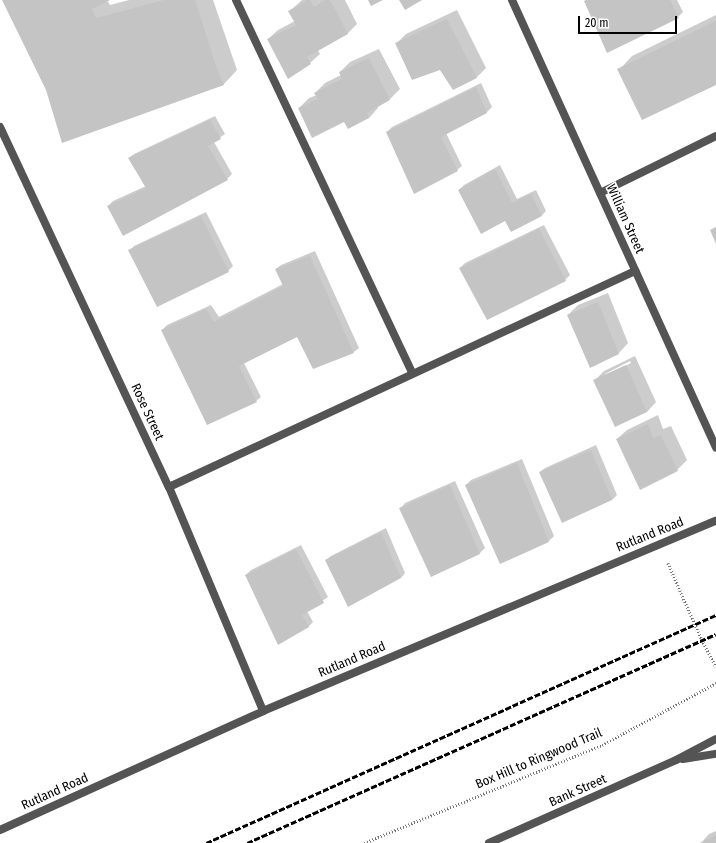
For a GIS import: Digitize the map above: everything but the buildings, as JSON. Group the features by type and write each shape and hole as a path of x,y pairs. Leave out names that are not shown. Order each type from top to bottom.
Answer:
{"street":[{"path":"236,0 412,374"},
{"name":"William Street","path":"512,0 716,448"},
{"name":"Rose Street","path":"0,127 169,487 263,711"},
{"path":"600,193 716,136"},
{"path":"169,487 635,271"},
{"name":"Rutland Road","path":"0,830 263,711 716,521"},
{"name":"Bank Street","path":"489,843 676,760 716,739"},
{"name":"Bank Street","path":"676,760 716,754"}],"path":[{"path":"659,544 702,640 716,666"},
{"name":"Box Hill to Ringwood Trail","path":"364,843 602,745 716,683"}],"railway":[{"path":"206,843 716,615"},
{"path":"247,843 716,634"}]}
